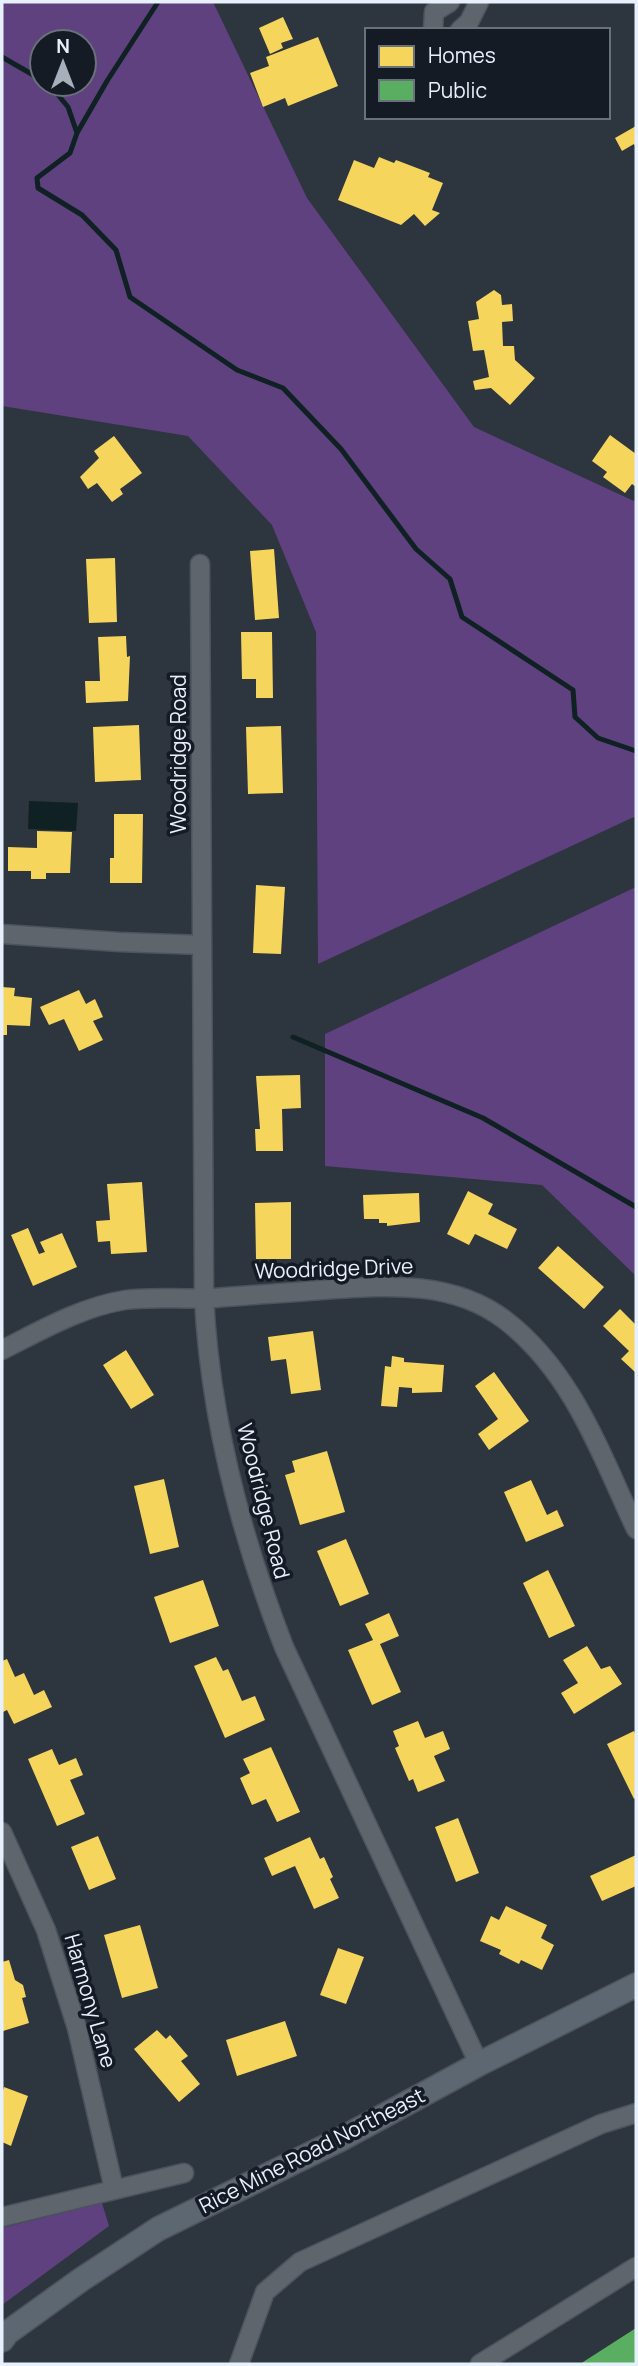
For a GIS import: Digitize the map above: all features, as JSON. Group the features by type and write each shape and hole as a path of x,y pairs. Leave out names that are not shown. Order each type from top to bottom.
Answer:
{"main road":[{"name":"Rice Mine Road Northeast","path":"4,2336 158,2229 341,2139 479,2064 636,1985"}],"street":[{"path":"433,28 434,12 450,2"},
{"path":"462,28 479,2"},
{"name":"Woodridge Road","path":"200,564 204,1298 217,1410 243,1530 261,1588 301,1684 479,2064"},
{"path":"2,934 202,945"},
{"name":"Woodridge Drive","path":"2,1350 67,1318 125,1300 204,1298 383,1286 445,1292 485,1307 503,1318 535,1346 562,1379 636,1529"},
{"name":"Harmony Lane","path":"2,1832 46,1930 73,2015 114,2189"},
{"path":"239,2364 265,2292 300,2262 601,2124 636,2113"},
{"name":"Rice Mine Road Northeast","path":"2,2217 184,2173"},
{"path":"480,2364 636,2267"}],"shaded area":[{"path":"2,2 213,2 307,198 474,427 636,502 636,816 318,964 316,632 272,525 188,436 2,406"},
{"path":"29,801 78,803 76,831 28,829"},
{"path":"636,887 636,1276 542,1185 325,1166 325,1034"},
{"path":"102,2203 109,2226 2,2305 2,2228"}],"building: Homes":[{"path":"283,17 293,39 281,43 283,48 270,54 259,28"},
{"path":"318,37 338,86 288,106 285,98 263,107 250,73 269,66 266,57"},
{"path":"636,126 636,148 634,144 622,151 615,138"},
{"path":"379,157 394,163 396,160 430,173 428,177 443,183 432,210 440,213 425,226 414,214 401,225 338,200 354,160 374,168"},
{"path":"494,290 501,295 502,305 512,304 513,321 502,322 503,346 514,346 515,360 535,378 510,405 491,388 475,390 473,381 489,377 484,350 473,351 468,321 479,319 476,302"},
{"path":"610,435 636,454 636,487 632,484 625,493 603,477 607,472 592,461"},
{"path":"114,436 142,473 120,489 123,494 112,502 97,483 88,489 80,477 99,458 94,451"},
{"path":"274,549 279,618 255,620 250,551"},
{"path":"115,558 117,622 89,623 86,559"},
{"path":"241,632 272,632 273,698 256,698 256,679 242,679"},
{"path":"126,636 127,657 130,656 128,701 86,703 85,681 100,681 98,637"},
{"path":"139,725 141,780 95,782 93,727"},
{"path":"281,726 283,793 248,794 246,727"},
{"path":"114,814 143,814 142,883 110,883 110,858 114,858"},
{"path":"37,831 72,832 70,873 46,873 46,879 31,879 31,871 8,871 8,847 37,848"},
{"path":"256,885 285,887 281,954 253,953"},
{"path":"2,987 15,988 14,996 32,998 30,1026 7,1025 7,1035 2,1035"},
{"path":"79,990 86,1004 95,999 103,1017 93,1021 103,1040 79,1051 64,1019 49,1025 40,1007"},
{"path":"300,1075 301,1108 282,1109 283,1151 256,1151 255,1129 260,1129 256,1076"},
{"path":"142,1182 147,1252 111,1254 110,1241 98,1242 96,1221 110,1220 107,1184"},
{"path":"468,1191 493,1204 488,1214 517,1229 507,1249 475,1234 469,1245 447,1234"},
{"path":"419,1193 420,1222 387,1226 387,1223 379,1223 379,1219 364,1219 363,1195"},
{"path":"291,1202 291,1259 256,1259 255,1203"},
{"path":"28,1228 39,1254 45,1252 40,1242 62,1233 77,1267 33,1286 11,1235"},
{"path":"558,1246 604,1287 584,1309 538,1268"},
{"path":"620,1309 636,1325 635,1372 621,1359 629,1351 603,1326"},
{"path":"313,1331 321,1390 291,1394 286,1359 271,1361 268,1337"},
{"path":"126,1350 154,1395 131,1409 103,1365"},
{"path":"392,1356 404,1358 404,1362 444,1365 442,1392 412,1393 412,1388 399,1387 397,1407 381,1406 385,1366 391,1367"},
{"path":"494,1372 529,1421 489,1450 478,1434 498,1419 475,1386"},
{"path":"327,1451 345,1512 300,1525 285,1475 295,1472 292,1461"},
{"path":"164,1479 179,1547 150,1554 134,1486"},
{"path":"531,1480 547,1515 557,1510 564,1526 526,1542 504,1492"},
{"path":"346,1539 369,1594 340,1606 317,1551"},
{"path":"548,1570 575,1626 549,1638 523,1583"},
{"path":"203,1580 219,1626 170,1643 154,1597"},
{"path":"389,1613 399,1636 380,1644 401,1692 372,1705 348,1650 373,1640 365,1624"},
{"path":"587,1646 601,1669 610,1666 622,1684 574,1714 561,1693 578,1683 563,1660"},
{"path":"216,1657 223,1671 228,1669 242,1701 255,1696 265,1720 225,1738 194,1666"},
{"path":"7,1659 15,1677 24,1673 34,1695 44,1690 52,1707 14,1724 7,1710 3,1712 2,1709 2,1661"},
{"path":"418,1721 425,1738 443,1731 450,1749 434,1756 445,1781 418,1792 413,1779 409,1781 395,1748 399,1746 393,1731"},
{"path":"634,1731 636,1797 634,1799 607,1744"},
{"path":"271,1747 300,1812 277,1822 266,1799 252,1805 240,1778 250,1773 243,1759"},
{"path":"52,1749 59,1765 76,1758 83,1775 70,1780 85,1814 57,1826 28,1759"},
{"path":"458,1818 479,1873 456,1882 435,1827"},
{"path":"98,1836 116,1879 89,1890 71,1847"},
{"path":"310,1837 320,1859 324,1857 339,1898 314,1909 295,1866 272,1876 264,1858"},
{"path":"636,1855 636,1886 602,1901 590,1876"},
{"path":"506,1906 547,1925 541,1938 554,1945 542,1970 521,1960 519,1964 499,1954 501,1950 480,1941 491,1916 499,1920"},
{"path":"140,1925 158,1988 122,1998 104,1935"},
{"path":"338,1948 364,1957 346,2004 320,1995"},
{"path":"9,1960 15,1980 23,1985 26,1997 22,1998 29,2023 3,2031 2,1962"},
{"path":"285,2021 297,2056 237,2076 226,2040"},
{"path":"157,2030 166,2039 170,2035 188,2056 181,2061 200,2084 179,2102 134,2049"},
{"path":"4,2087 28,2096 11,2146 2,2142"}],"building: Public":[{"path":"636,2328 636,2364 580,2364"}],"waterway":[{"path":"77,133 158,2"},
{"path":"2,57 28,72"},
{"path":"61,98 68,107 77,133 70,153 37,178 38,188 82,215 116,250 130,297 237,370 283,388 341,449 416,549 450,579 462,617 573,690 575,717 598,738 636,751"},
{"path":"293,1037 483,1118 636,1207"}]}
